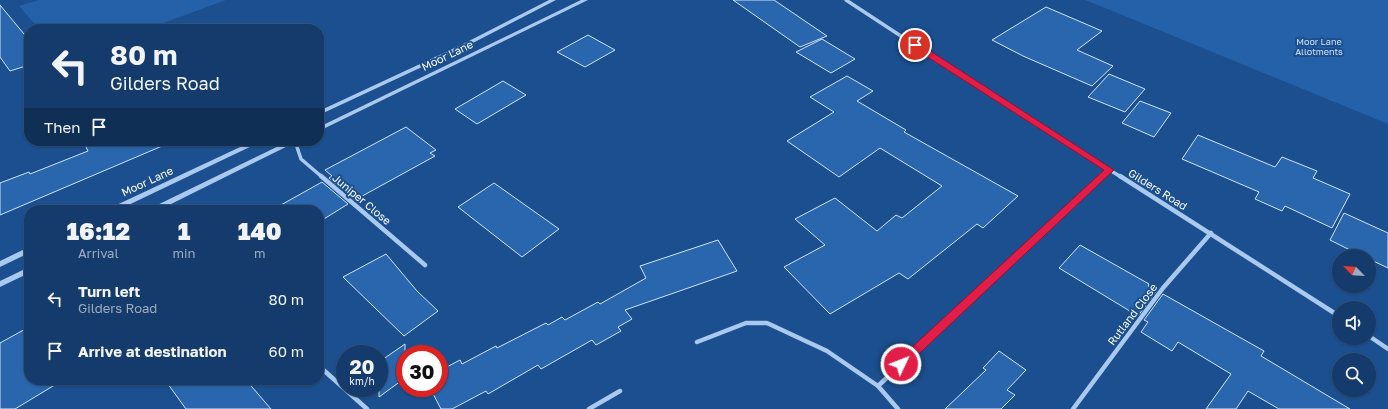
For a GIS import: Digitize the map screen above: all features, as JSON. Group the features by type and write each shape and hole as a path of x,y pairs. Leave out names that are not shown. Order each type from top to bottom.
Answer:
{"street":[{"name":"Moor Lane","path":"324,110 465,45 553,0"},
{"name":"Moor Lane","path":"324,127 585,0"},
{"name":"Gilders Road","path":"846,0 1332,311"},
{"name":"Moor Lane","path":"123,205 247,146"},
{"path":"163,205 285,146"},
{"name":"Juniper Close","path":"297,146 301,159 425,265"},
{"path":"878,386 1110,170"},
{"name":"Rutland Close","path":"1073,409 1163,288 1211,233"},
{"path":"0,264 24,252"},
{"path":"0,284 24,272"},
{"path":"697,342 746,323 767,323 827,351 878,386 898,409"},
{"path":"1376,341 1388,349"},
{"path":"324,370 367,409"},
{"path":"589,409 620,391"}],"green space":[{"path":"39,0 226,0 161,24 35,24 19,6"},
{"name":"Moor Lane Allotments","path":"1085,0 1388,0 1388,124 1115,12"}],"building":[{"path":"733,0 774,0 827,36 800,47"},
{"path":"0,5 24,34 24,67 10,71 0,57"},
{"path":"1046,7 1102,31 1077,50 1113,66 1092,86 1023,56 992,40"},
{"path":"588,35 615,50 585,67 557,52"},
{"path":"822,39 855,59 831,73 796,52"},
{"path":"1109,74 1145,89 1125,112 1088,97"},
{"path":"847,76 873,91 857,101 906,130 904,132 1018,196 983,228 977,224 908,279 899,273 830,314 784,267 825,245 795,219 835,198 877,231 896,215 902,218 942,186 880,148 839,177 787,141 834,112 810,97"},
{"path":"503,81 526,95 477,124 455,109"},
{"path":"1140,101 1171,113 1154,137 1122,123"},
{"path":"406,127 436,150 430,153 435,156 355,200 329,178 332,176 325,170"},
{"path":"1198,135 1275,167 1282,157 1317,171 1313,178 1350,194 1332,228 1285,206 1282,211 1255,199 1259,192 1182,159"},
{"path":"86,146 162,146 0,215 0,183 29,172 30,174 88,151"},
{"path":"322,182 348,204 324,219 324,205 281,205"},
{"path":"494,183 559,229 522,257 458,207"},
{"path":"1344,213 1388,233 1388,268 1376,262 1376,249 1348,249 1330,240"},
{"path":"718,240 737,271 625,310 632,319 618,327 621,331 596,345 592,340 541,369 538,365 488,394 486,391 452,409 441,409 435,397 448,397 448,366 460,360 462,364 496,346 497,348 546,323 548,325 562,317 565,320 598,302 600,304 646,278 640,266"},
{"path":"1080,245 1157,290 1138,316 1059,268"},
{"path":"386,254 417,291 438,311 404,336 343,277"},
{"path":"1163,294 1264,351 1261,356 1350,409 1279,409 1248,391 1236,409 1206,409 1231,374 1178,342 1172,351 1141,332 1148,322 1144,320"},
{"path":"24,330 24,385 55,385 15,409 0,409 0,343"},
{"path":"396,350 396,385 388,390 388,356"},
{"path":"999,351 1026,370 1007,390 1015,395 1001,409 945,409 986,370 983,368"},
{"path":"169,385 250,385 271,409 186,409"}],"route":[{"path":"901,364 1110,170 1003,103 915,45"}]}
